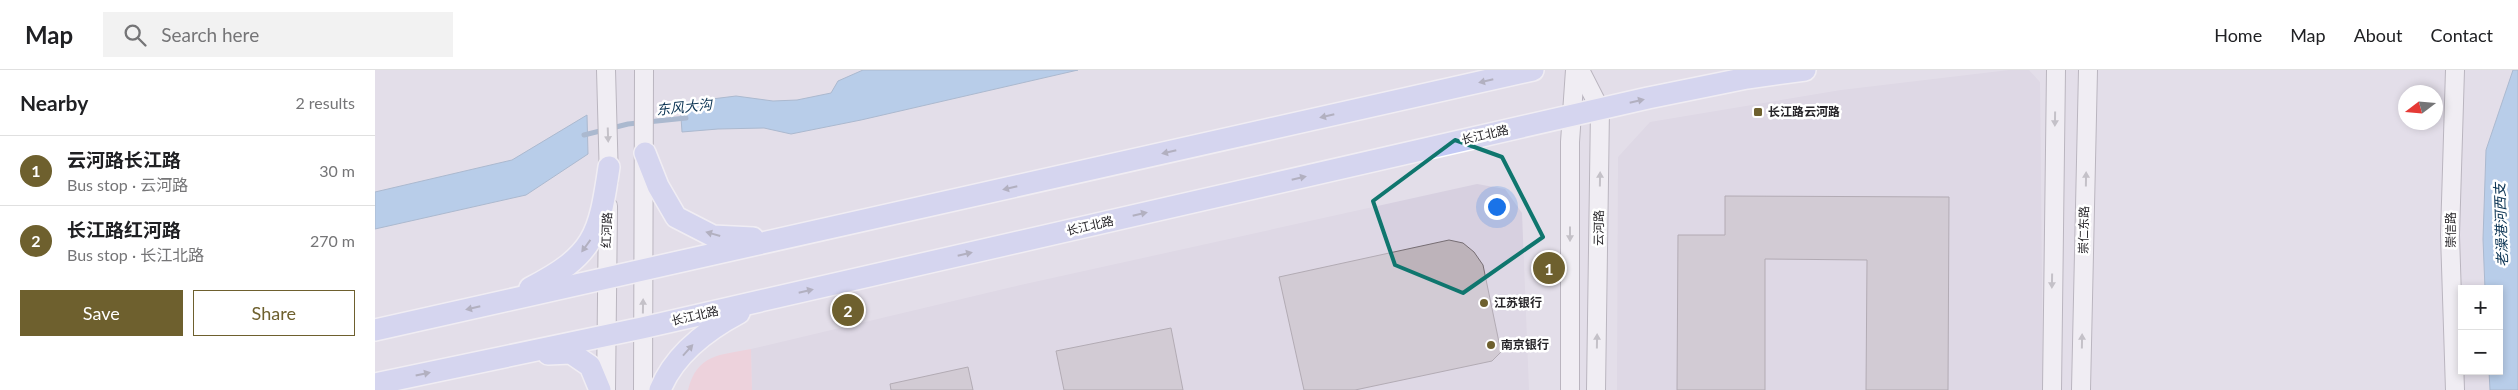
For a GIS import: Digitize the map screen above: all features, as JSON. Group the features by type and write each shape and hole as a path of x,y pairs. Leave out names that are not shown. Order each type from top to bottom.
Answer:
{"main road":[{"path":"375,330 1533,70"},
{"name":"长江北路","path":"375,384 759,302 1600,109 1747,78 1805,70"},
{"path":"645,153 658,186 676,217 713,236 778,240"},
{"path":"505,301 558,274 588,248 602,214 609,167"},
{"path":"661,390 687,350 714,327 759,302"},
{"path":"506,356 571,353 590,366 600,390"}],"street":[{"name":"红河路","path":"605,390 609,167 606,70"},
{"path":"643,390 644,70"},
{"path":"1570,390 1572,116 1575,70"},
{"name":"云河路","path":"1580,70 1600,109 1596,390"},
{"path":"2052,390 2056,70"},
{"name":"崇仁东路","path":"2081,390 2088,70"},
{"name":"崇信路","path":"2455,70 2450,235 2455,390"}],"highlighted area":[{"path":"1455,140 1502,157 1543,237 1463,293 1395,265 1373,201"}],"shaded area":[{"path":"2009,70 2029,70 2040,82 2043,390 1617,390 1618,157 1650,122 1841,90"},
{"path":"1477,184 1505,189 1522,213 1529,390 752,390 751,349 1012,287"},
{"path":"751,349 752,390 688,390 697,369 711,358"}],"water":[{"path":"863,70 1078,70 861,120 791,134 764,128 682,132 680,103 736,96 773,101 797,100 831,93 838,81"},
{"name":"老澡港河西支","path":"2513,70 2518,70 2518,390 2490,390 2489,375 2503,375 2503,285 2485,285 2483,239 2486,150"},
{"path":"587,115 588,154 526,195 375,229 375,192 512,160"}],"building":[{"path":"1725,196 1949,197 1948,390 1866,390 1867,260 1765,259 1765,390 1677,390 1678,235 1725,235"},
{"path":"1449,240 1463,243 1474,252 1483,265 1501,352 1492,361 1355,390 1304,390 1279,277"},
{"path":"1171,328 1183,390 1064,390 1056,351"},
{"path":"968,367 973,390 891,390 890,384"}],"waterway":[{"name":"东风大沟","path":"584,135 628,124 686,118"}],"place":[{"name":"长江路云河路","path":"1758,112"},
{"name":"云河路长江路","path":"1549,268"},
{"name":"江苏银行","path":"1484,303"},
{"name":"长江路红河路","path":"848,310"},
{"name":"南京银行","path":"1491,345"}]}
